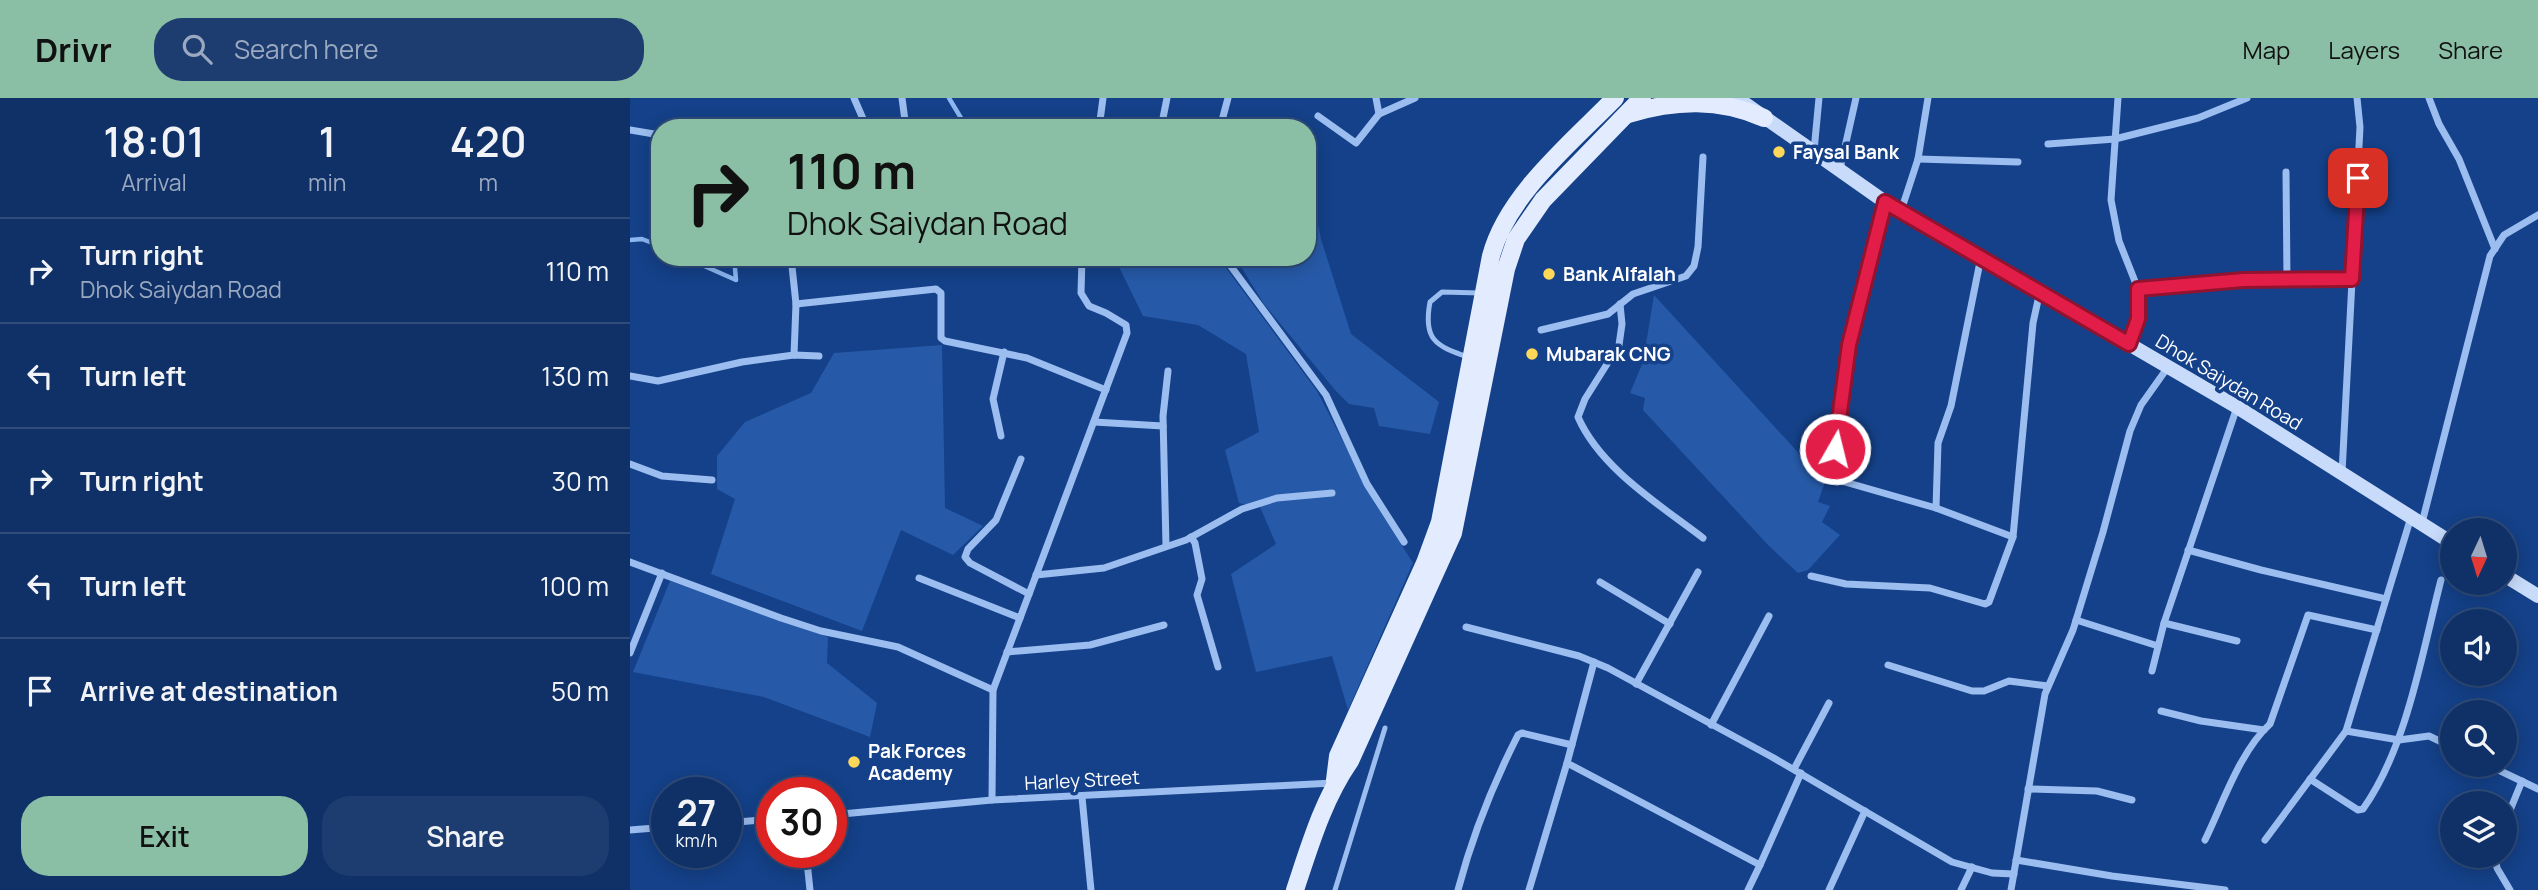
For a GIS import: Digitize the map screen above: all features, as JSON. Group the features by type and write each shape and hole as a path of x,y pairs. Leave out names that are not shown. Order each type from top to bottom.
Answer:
{"main road":[{"path":"1295,890 1335,783 1350,761 1453,533 1479,348 1483,293 1493,247 1511,210 1528,187 1604,105 1615,98"},
{"path":"1479,348 1516,239 1543,200 1642,98"},
{"name":"Dhok Saiydan Road","path":"1737,98 1885,202 2237,407 2440,536"},
{"path":"1754,98 1764,118"},
{"path":"1625,115 1656,106 1686,102 1718,103 1764,118"},
{"path":"2517,583 2538,596"}],"street":[{"path":"854,98 863,119"},
{"path":"902,98 905,119"},
{"path":"1100,119 1103,98"},
{"path":"1163,119 1167,98"},
{"path":"1222,119 1228,98"},
{"path":"1376,98 1379,114"},
{"path":"1318,116 1356,143 1379,114 1415,98"},
{"path":"1814,151 1819,98"},
{"path":"1840,170 1856,98"},
{"path":"1901,211 1918,159 1928,98"},
{"path":"2118,98 2111,200 2119,241 2138,289 2138,319 2129,344"},
{"path":"2048,144 2115,139 2198,118 2247,98"},
{"path":"2342,474 2360,127 2357,98"},
{"path":"2429,98 2439,124 2459,159 2495,249"},
{"path":"630,130 651,134"},
{"path":"1541,330 1608,314 1633,294 1686,276 1694,267 1698,247 1703,157"},
{"path":"1918,159 2018,162"},
{"path":"2286,172 2287,280"},
{"path":"1885,202 1849,345 1832,478 1936,509 2013,537"},
{"path":"2265,840 2346,731 2386,599 2416,521 2490,256 2504,235 2538,215"},
{"path":"1936,509 1938,443 1951,406 1981,257"},
{"path":"792,266 796,304 794,355"},
{"path":"992,800 993,690 1127,334 1126,325 1089,306 1081,293 1082,266"},
{"path":"1231,266 1326,395 1367,484 1404,542"},
{"path":"2138,289 2243,280 2352,279"},
{"path":"796,304 936,289 941,293 941,338 945,341 1027,358 1106,390"},
{"path":"1811,576 1846,584 1930,588 1985,604 1989,602 2013,537 2034,323 2040,291"},
{"path":"1620,304 1622,324 1619,345 1585,399 1578,417 1586,435 1613,466 1703,538"},
{"path":"1001,436 993,399 1003,352"},
{"path":"630,376 658,381 742,362 794,355 819,356"},
{"path":"2011,890 2045,694 2076,620 2130,431 2141,405 2168,367"},
{"path":"1166,546 1163,426 1168,371"},
{"path":"2152,671 2164,622 2237,407"},
{"path":"1094,422 1163,426"},
{"path":"1021,459 996,520 968,549 965,557 970,563 1029,594"},
{"path":"630,464 662,477 712,480"},
{"path":"1036,575 1104,568 1191,537 1242,509 1277,498 1332,493"},
{"path":"1191,537 1195,543 1202,579 1197,595 1218,667"},
{"path":"2188,550 2386,599"},
{"path":"630,562 780,618 821,631 898,647 993,690"},
{"path":"1636,684 1698,572"},
{"path":"630,653 662,573"},
{"path":"919,578 1020,618"},
{"path":"1600,582 1670,624"},
{"path":"2310,779 2358,810 2363,809 2377,789 2399,740 2440,584"},
{"path":"2205,840 2246,755 2258,736 2270,724 2308,615 2376,630"},
{"path":"1711,724 1769,616"},
{"path":"2076,620 2158,646"},
{"path":"2164,622 2237,641"},
{"path":"1007,652 1090,645 1164,625"},
{"path":"1466,627 1594,662 1797,771 1952,862 1992,873 2014,874"},
{"path":"1529,890 1594,662"},
{"path":"1888,665 1972,691 1984,691 2009,681 2048,686"},
{"path":"1748,890 1797,771 1829,703"},
{"path":"2161,711 2202,722 2264,730"},
{"path":"2346,731 2399,740 2429,736 2440,741"},
{"path":"1458,890 1467,853 1518,735 1522,733 1572,745"},
{"path":"1567,763 1760,865"},
{"path":"2514,777 2538,789"},
{"path":"2517,793 2522,781"},
{"name":"Harley Street","path":"847,814 992,800 1335,783"},
{"path":"2028,789 2097,791 2132,800"},
{"path":"1082,797 1091,890"},
{"path":"1831,889 1865,811"},
{"path":"630,830 651,828"},
{"path":"2017,860 2112,876 2225,890"},
{"path":"1961,890 1972,867"},
{"path":"808,868 810,890"},
{"path":"2497,868 2510,890"}],"lane":[{"path":"1479,348 1444,349 1432,339 1428,320 1430,302 1442,292 1483,293"},
{"path":"1335,890 1385,728"}],"shaded area":[{"path":"1316,215 1351,334 1439,402 1430,434 1379,426 1374,408 1349,404 1264,304 1241,266 1316,266"},
{"path":"1225,266 1317,391 1376,505 1413,563 1348,710 1332,656 1256,672 1231,574 1276,544 1260,507 1239,503 1225,450 1259,432 1246,354 1198,325 1143,316 1119,267"},
{"path":"1654,295 1825,482 1818,502 1830,506 1822,522 1840,535 1808,570 1798,573 1769,546 1643,410 1645,398 1630,393 1643,362"},
{"path":"942,345 945,508 983,526 953,555 901,530 862,631 711,574 735,499 717,489 717,456 745,422 811,393 834,353"},
{"path":"670,581 828,637 827,663 877,703 870,737 764,697 633,672"}],"waterway":[{"path":"949,98 962,119"},
{"path":"630,240 642,239 651,242"},
{"path":"704,266 736,280 735,266"}],"place":[{"name":"Faysal Bank","path":"1779,152"},
{"name":"Bank Alfalah","path":"1549,274"},
{"name":"Mubarak CNG","path":"1532,354"},
{"name":"Pak Forces Academy","path":"854,762"}],"route":[{"path":"1835,449 1849,345 1885,202 2129,344 2138,319 2138,289 2243,280 2352,279 2358,178"}]}
